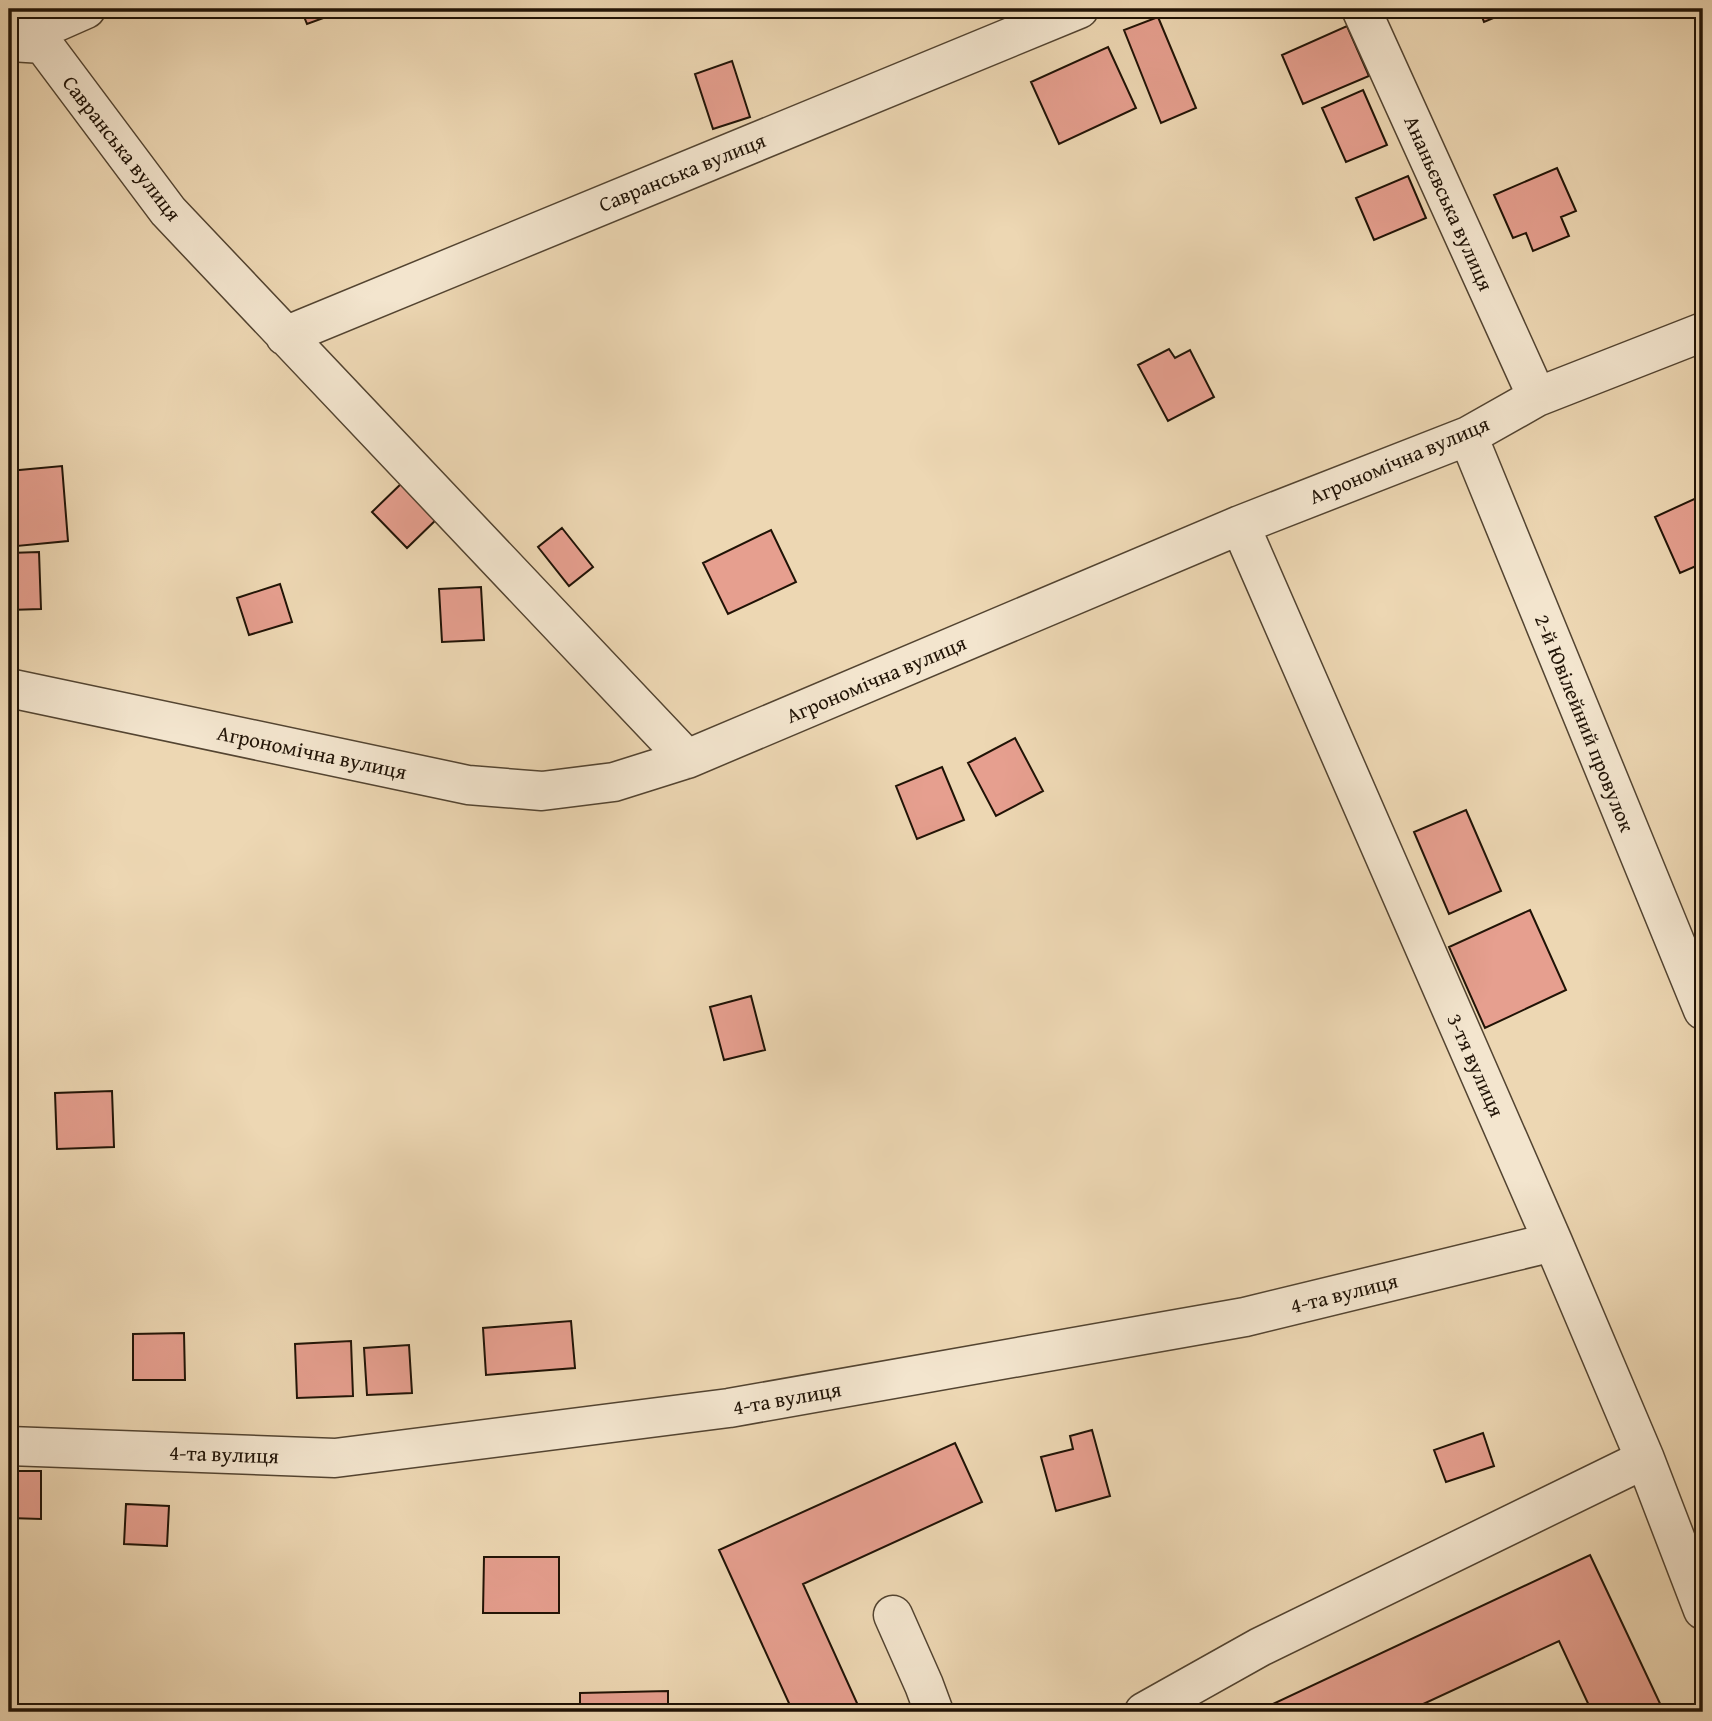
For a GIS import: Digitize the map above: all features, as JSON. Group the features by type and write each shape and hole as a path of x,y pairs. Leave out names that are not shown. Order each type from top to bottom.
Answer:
{"street":[{"path":"10,41 86,9"},
{"name":"Савранська вулиця","path":"285,336 1079,9"},
{"name":"Ананьєвська вулиця","path":"1362,9 1537,397"},
{"name":"Савранська вулиця","path":"10,41 43,44 168,211 687,759"},
{"name":"Агрономічна вулиця","path":"9,688 468,785 542,791 614,782 687,759 1240,525 1468,436 1537,397 1702,338"},
{"name":"2-й Ювілейний провулок","path":"1468,436 1703,1010"},
{"name":"3-тя вулиця","path":"1240,525 1553,1242 1645,1459 1703,1610"},
{"name":"4-та вулиця","path":"9,1446 335,1458 729,1408 1245,1317 1553,1242"},
{"path":"1144,1712 1261,1647 1645,1459"},
{"path":"893,1615 934,1712"}],"building":[{"path":"301,9 348,9 307,24"},
{"path":"1479,9 1515,9 1484,22"},
{"path":"1158,17 1196,108 1161,123 1124,30"},
{"path":"1347,26 1369,76 1303,104 1282,55"},
{"path":"1108,47 1136,108 1059,144 1031,82"},
{"path":"732,61 750,117 713,129 695,74"},
{"path":"1363,90 1387,145 1346,162 1322,108"},
{"path":"1557,168 1576,211 1561,217 1569,236 1533,251 1526,233 1513,238 1494,195"},
{"path":"1408,176 1426,218 1374,240 1356,198"},
{"path":"1169,349 1175,358 1190,350 1214,397 1168,421 1138,365"},
{"path":"62,466 68,541 17,546 16,529 9,530 9,471"},
{"path":"405,480 440,516 407,548 372,512"},
{"path":"1703,495 1703,563 1680,573 1655,517"},
{"path":"562,528 593,567 569,586 538,547"},
{"path":"771,530 796,582 728,614 703,563"},
{"path":"39,552 41,609 9,610 9,553"},
{"path":"280,584 292,622 249,635 237,598"},
{"path":"481,587 484,640 442,642 439,589"},
{"path":"1015,738 1043,791 996,816 968,763"},
{"path":"942,767 964,820 917,839 896,786"},
{"path":"1466,810 1501,891 1449,914 1414,832"},
{"path":"1530,910 1566,990 1485,1028 1449,947"},
{"path":"751,996 765,1050 724,1060 710,1007"},
{"path":"112,1091 114,1147 57,1149 55,1093"},
{"path":"571,1321 575,1368 486,1375 483,1328"},
{"path":"184,1333 185,1380 133,1380 133,1334"},
{"path":"351,1341 353,1396 297,1398 295,1344"},
{"path":"409,1345 412,1393 367,1395 364,1348"},
{"path":"1092,1430 1110,1496 1056,1511 1041,1457 1073,1449 1070,1436"},
{"path":"1483,1433 1494,1466 1446,1482 1434,1450"},
{"path":"955,1443 982,1502 803,1584 861,1712 793,1712 719,1550"},
{"path":"9,1471 41,1471 41,1519 9,1518"},
{"path":"126,1504 169,1506 167,1546 124,1544"},
{"path":"1590,1555 1664,1712 1592,1712 1559,1641 1406,1712 1256,1712"},
{"path":"484,1557 559,1557 559,1613 483,1613"},
{"path":"9,1637 16,1638 11,1707 9,1707"},
{"path":"668,1691 668,1712 580,1712 580,1693"}]}
